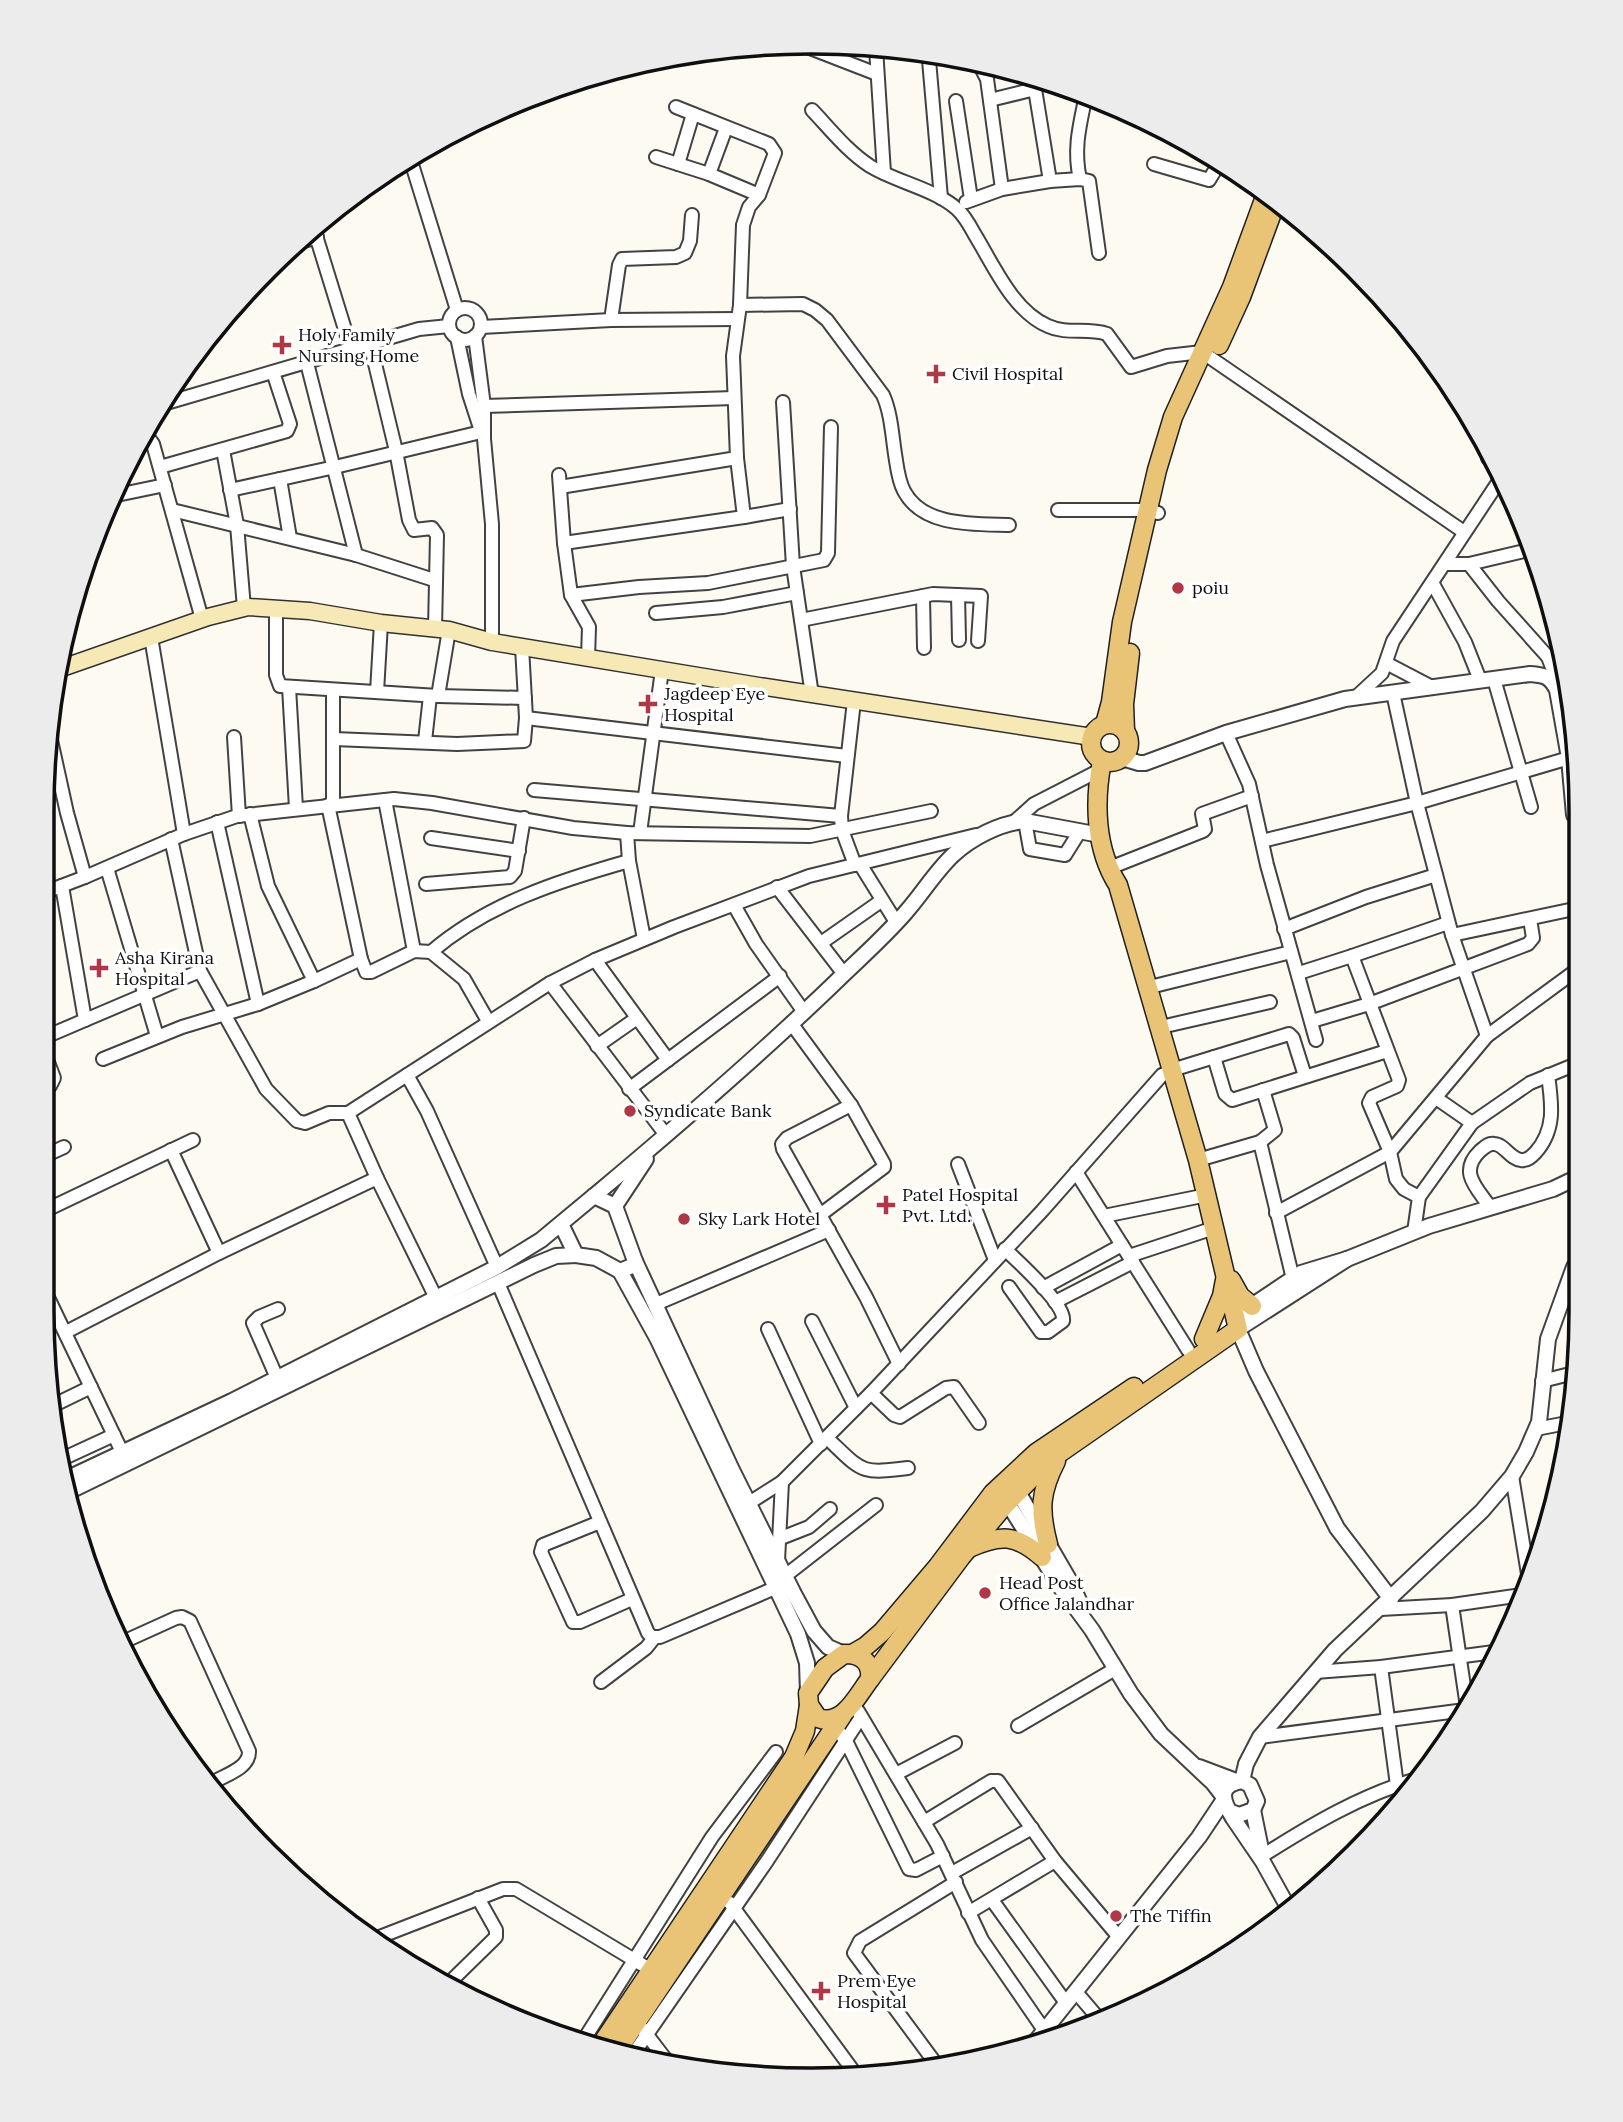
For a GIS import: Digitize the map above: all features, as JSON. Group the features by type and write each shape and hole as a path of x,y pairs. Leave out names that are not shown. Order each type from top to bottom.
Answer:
{"main road":[{"path":"1207,355 1262,204"},
{"path":"1105,724 1111,702 1122,622 1139,572 1173,417 1241,297 1273,211"},
{"path":"1139,572 1124,705 1125,731 1129,740 1127,752 1109,763 1097,798 1100,835 1150,987 1207,1195 1236,1323"},
{"path":"69,666 202,619 244,608 310,611 381,623 442,629 492,642 588,658 1092,737"},
{"path":"1109,763 1092,749 1092,737 1100,726 1105,724 1117,725 1125,731"},
{"path":"1109,763 1104,798 1108,834 1117,865 1118,886"},
{"path":"1224,1270 1240,1296 1252,1306"},
{"path":"1204,1339 1222,1296 1224,1270"},
{"path":"625,2044 641,2028 728,1901 870,1679 969,1548 1036,1453 1204,1339 1236,1323"},
{"path":"603,2038 643,1965 794,1757 805,1731 808,1699 825,1668 836,1658 866,1646 882,1632 1008,1490 1236,1323"},
{"path":"969,1548 997,1538 1014,1539 1045,1550 1042,1503 1046,1481 1061,1452"},
{"path":"848,1654 866,1661 871,1673 870,1679"},
{"path":"808,1699 818,1718 825,1721 848,1715"}],"street":[{"path":"827,55 877,74"},
{"path":"876,58 884,173"},
{"path":"929,64 941,198"},
{"path":"985,75 1002,189"},
{"path":"990,100 1029,86"},
{"path":"1036,88 1050,181"},
{"path":"956,101 971,200"},
{"path":"1080,178 1076,161 1076,138 1083,105"},
{"path":"676,107 774,148 775,158 759,195 749,207 743,225 740,305 733,356 737,458 744,517"},
{"path":"812,110 855,154 884,173 956,207 968,222 1004,283 1035,319 1063,331 1090,330 1107,334 1130,367 1167,356 1207,355 1464,532"},
{"path":"678,164 693,114"},
{"path":"709,174 726,128"},
{"path":"656,157 709,174 759,195"},
{"path":"1154,164 1209,180 1214,171"},
{"path":"416,166 457,310"},
{"path":"956,207 1002,189 1087,178 1099,253"},
{"path":"611,320 622,259 676,257 685,253 690,241 692,215"},
{"path":"317,238 351,349"},
{"path":"740,305 803,304 827,320 883,395 888,407 903,490 923,511 966,524 1009,525"},
{"path":"482,435 469,394 457,337 449,326 451,316 463,308 476,311 481,320 478,331 484,406 482,435 492,524 492,642"},
{"path":"457,337 468,340 478,331 611,320 737,319"},
{"path":"176,400 419,329 449,326"},
{"path":"370,343 411,525 415,530 432,528 437,535 434,580 442,629 434,696 425,741"},
{"path":"307,363 356,555"},
{"path":"160,467 283,434 289,429 273,372"},
{"path":"484,406 734,398"},
{"path":"783,402 793,566 812,695"},
{"path":"571,595 708,583 827,558 831,427"},
{"path":"230,490 482,435"},
{"path":"150,444 160,467 202,619"},
{"path":"222,450 237,524 244,608"},
{"path":"588,658 589,627 571,595 559,481 737,458"},
{"path":"280,479 290,538"},
{"path":"125,493 165,485"},
{"path":"1355,698 1377,679 1393,641 1495,487"},
{"path":"564,543 790,509"},
{"path":"172,510 356,555 434,580"},
{"path":"1058,510 1153,511"},
{"path":"1445,564 1469,564 1523,552"},
{"path":"1469,564 1552,657"},
{"path":"1433,584 1487,680 1521,771 1531,807"},
{"path":"656,613 723,607 797,593"},
{"path":"958,595 959,640"},
{"path":"801,620 923,596 981,596 978,640"},
{"path":"923,596 924,648"},
{"path":"276,609 277,681 280,686 434,696 525,698"},
{"path":"377,692 381,623"},
{"path":"151,637 184,834"},
{"path":"334,739 457,744 521,742 526,737 522,647"},
{"path":"1386,663 1430,686"},
{"path":"644,939 629,861 644,799 662,670"},
{"path":"1553,681 1555,671"},
{"path":"73,1476 277,1378 521,1254 662,1139 804,1012 896,922 953,855 968,843 1019,821 1034,804 1109,763 1145,762 1226,733 1355,698 1530,674 1544,675 1553,681 1563,722"},
{"path":"289,687 296,808"},
{"path":"333,690 331,805 365,970 369,973 414,951 431,952 464,979 488,1021"},
{"path":"1393,692 1417,803 1450,929 1488,1036"},
{"path":"855,701 847,756 842,830 858,865 896,922"},
{"path":"526,718 847,756"},
{"path":"1226,733 1247,776 1284,929 1299,973 1316,1040"},
{"path":"234,737 245,815 260,862 268,886 314,981"},
{"path":"56,763 85,877"},
{"path":"1262,841 1417,803 1521,771 1567,766"},
{"path":"534,790 841,816"},
{"path":"1117,865 1203,831 1205,828 1202,814 1252,796"},
{"path":"385,800 414,951"},
{"path":"54,889 217,822 296,808 385,800 432,803 573,828 634,833 795,837 931,811"},
{"path":"426,884 507,878 515,871 524,818"},
{"path":"1019,821 1100,835"},
{"path":"1019,821 1030,849 1065,855 1080,831"},
{"path":"217,822 258,1004"},
{"path":"171,839 200,971 266,1089 297,1121 305,1123 329,1113 348,1113 488,1021 594,960 809,876 993,831"},
{"path":"431,838 519,851"},
{"path":"431,952 473,921 501,906 582,874 629,861"},
{"path":"107,868 147,995 157,1036"},
{"path":"1284,929 1366,897 1436,875"},
{"path":"62,886 85,1020"},
{"path":"777,887 844,974"},
{"path":"821,943 881,901"},
{"path":"734,905 751,937 804,1012"},
{"path":"1299,973 1450,929 1530,919 1569,910"},
{"path":"1312,1021 1368,1004 1531,943 1533,938 1530,919"},
{"path":"1150,987 1291,952"},
{"path":"1352,956 1398,1083 1372,1097 1369,1103 1390,1152 1399,1184 1419,1197"},
{"path":"103,1059 157,1036 258,1004 362,959"},
{"path":"594,960 668,1060"},
{"path":"54,1033 200,971"},
{"path":"629,1089 780,976"},
{"path":"1276,1213 1390,1152 1488,1036 1569,976"},
{"path":"550,983 629,1089 662,1139"},
{"path":"1161,1027 1270,1002"},
{"path":"597,1046 637,1018"},
{"path":"791,1023 850,1105 882,1157 884,1167 820,1215"},
{"path":"749,1503 782,1482 872,1393 1076,1172 1155,1081 1172,1070 1289,1034 1293,1038 1305,1076"},
{"path":"1214,1057 1228,1098 1232,1100 1387,1051"},
{"path":"1414,1232 1419,1197 1472,1123 1521,1088 1569,1067"},
{"path":"407,1075 427,1111 497,1267"},
{"path":"1490,1207 1469,1175 1469,1166 1489,1144 1497,1144 1523,1160 1531,1157 1541,1147 1552,1113 1548,1075"},
{"path":"1198,1160 1261,1142 1276,1130 1263,1090"},
{"path":"1436,1098 1472,1123"},
{"path":"850,1105 787,1138 782,1144 899,1364"},
{"path":"348,1113 436,1298"},
{"path":"615,1206 662,1139"},
{"path":"54,1206 192,1140"},
{"path":"1261,1142 1293,1279"},
{"path":"54,1152 64,1147"},
{"path":"171,1150 219,1253"},
{"path":"958,1164 995,1260"},
{"path":"1076,1172 1188,1350"},
{"path":"66,1332 219,1253 377,1178"},
{"path":"1236,1323 1252,1306 1301,1273 1347,1259 1414,1232 1553,1189 1569,1181"},
{"path":"1553,1189 1569,1191"},
{"path":"1104,1216 1207,1195"},
{"path":"594,1196 615,1206 635,1261 778,1561"},
{"path":"561,1224 576,1255"},
{"path":"1043,1288 1128,1254 1214,1228"},
{"path":"656,1304 829,1230"},
{"path":"1005,1249 1055,1302 1062,1312 1063,1321 1043,1333 1009,1287"},
{"path":"1055,1302 1128,1254"},
{"path":"76,1488 556,1256 596,1258 620,1271 657,1338 780,1582 807,1662 808,1699"},
{"path":"1236,1323 1347,1259"},
{"path":"620,1271 632,1266 635,1261"},
{"path":"1263,1859 1233,1809 1225,1790 1239,1781 1260,1737 1335,1650 1482,1511 1512,1476 1536,1429 1541,1411 1548,1339 1569,1281"},
{"path":"498,1283 632,1599 648,1633 655,1637"},
{"path":"54,1308 122,1452"},
{"path":"277,1378 253,1323 259,1317 278,1309"},
{"path":"812,1321 856,1408"},
{"path":"1236,1323 1256,1371 1337,1528 1386,1604"},
{"path":"768,1329 824,1441 857,1467 874,1472 908,1468"},
{"path":"1542,1381 1565,1375"},
{"path":"60,1402 92,1387"},
{"path":"872,1393 894,1415 900,1417 946,1388 954,1387 979,1423"},
{"path":"1536,1429 1559,1427"},
{"path":"69,1457 114,1435"},
{"path":"1512,1476 1526,1562"},
{"path":"782,1482 778,1561 780,1582 828,1647 848,1654"},
{"path":"1008,1490 1045,1550 1071,1583 1092,1630 1115,1669 1161,1734 1213,1783 1233,1809 1285,1901"},
{"path":"601,1682 646,1648 655,1637 780,1582 876,1505"},
{"path":"780,1538 809,1527 830,1510"},
{"path":"600,1522 543,1545 541,1552 573,1622 580,1622 632,1599"},
{"path":"1386,1604 1452,1605 1512,1596"},
{"path":"1452,1605 1464,1694"},
{"path":"129,1639 176,1618 191,1621 249,1751 250,1758 244,1765 218,1780"},
{"path":"1315,1672 1381,1667 1487,1653"},
{"path":"1381,1667 1397,1785"},
{"path":"1018,1726 1115,1669"},
{"path":"1260,1737 1453,1711"},
{"path":"848,1715 895,1774 943,1856 982,1940 1044,2030 1199,1837 1233,1809 1256,1801 1250,1786 1191,1764"},
{"path":"848,1715 847,1743 909,1869 916,1870 943,1856"},
{"path":"848,1715 847,1743 728,1901 850,2066"},
{"path":"895,1774 955,1743"},
{"path":"589,2034 643,1965 712,1837 776,1752"},
{"path":"924,1822 995,1780 1002,1783 1055,1861 1118,1936"},
{"path":"1263,1859 1336,1812 1402,1784"},
{"path":"932,2057 854,1952 860,1941 1032,1828"},
{"path":"968,1913 1055,1861"},
{"path":"384,1935 503,1889 516,1889 643,1965"},
{"path":"454,1978 496,1937 496,1930 478,1898"},
{"path":"992,1900 1066,2003"},
{"path":"1076,1992 1094,2013"},
{"path":"635,2046 641,2028"},
{"path":"641,2028 660,2052"}],"place":[{"name":"Holy Family Nursing Home","path":"282,345"},
{"name":"Civil Hospital","path":"936,374"},
{"name":"poiu","path":"1178,588"},
{"name":"Jagdeep Eye Hospital","path":"648,704"},
{"name":"Asha Kirana Hospital","path":"99,968"},
{"name":"Syndicate Bank","path":"630,1111"},
{"name":"Patel Hospital Pvt. Ltd.","path":"886,1205"},
{"name":"Sky Lark Hotel","path":"684,1219"},
{"name":"Head Post Office Jalandhar","path":"985,1593"},
{"name":"The Tiffin","path":"1116,1916"},
{"name":"Prem Eye Hospital","path":"821,1991"}]}
